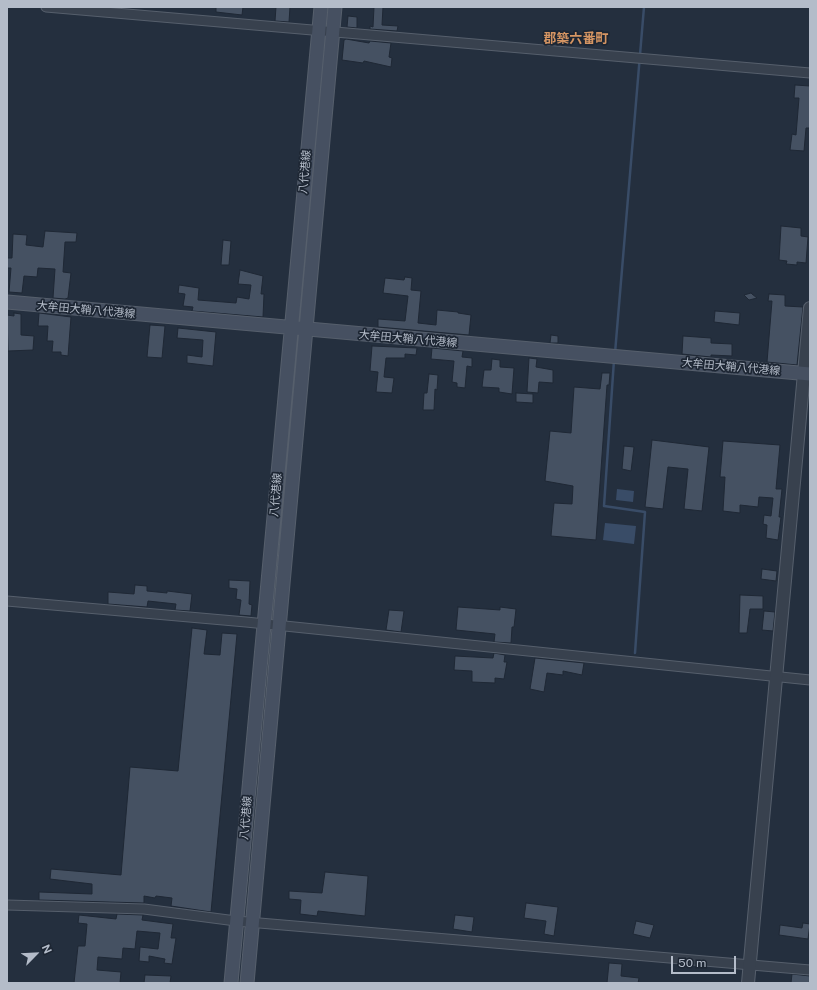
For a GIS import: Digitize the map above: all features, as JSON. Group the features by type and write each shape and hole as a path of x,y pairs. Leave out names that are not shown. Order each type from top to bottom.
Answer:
{"main road":[{"name":"八代港線","path":"231,983 320,7"},
{"name":"八代港線","path":"247,983 335,7"},
{"name":"大牟田大鞘八代港線","path":"7,302 807,374"}],"street":[{"path":"46,7 810,73"},
{"path":"748,983 776,677 807,374 810,308"},
{"path":"7,601 279,626 810,680"},
{"path":"7,905 144,909 236,921 810,970"}],"water":[{"path":"617,489 634,491 633,502 616,500"},
{"path":"605,523 636,526 634,544 603,540"}],"building":[{"path":"216,7 243,7 242,15 216,12"},
{"path":"276,7 290,7 289,22 275,21"},
{"path":"374,7 383,7 382,25 398,26 397,31 370,29 370,26 373,27"},
{"path":"348,16 357,17 357,28 347,27"},
{"path":"346,39 369,43 370,41 391,43 389,57 392,58 391,67 364,61 363,63 342,60 344,40"},
{"path":"795,85 810,86 810,128 806,128 804,151 790,150 792,134 796,135 799,98 794,98"},
{"path":"781,226 801,228 801,236 808,237 806,263 797,262 797,265 786,264 787,261 779,260"},
{"path":"45,231 77,233 76,242 65,242 63,272 71,273 68,298 65,299 53,298 55,269 38,268 37,277 24,276 22,293 9,292 11,268 7,268 7,258 12,258 13,234 27,235 26,245 43,247"},
{"path":"223,240 231,241 229,265 221,265"},
{"path":"240,270 263,276 261,294 264,294 263,317 192,311 193,307 183,306 185,294 178,293 179,285 199,288 198,300 236,303 237,297 249,299 251,285 238,284"},
{"path":"405,277 412,278 411,290 421,291 418,323 436,325 437,310 471,315 469,335 378,327 378,319 405,321 408,296 383,293 385,278 404,280"},
{"path":"751,293 757,298 749,300 744,295"},
{"path":"769,294 785,295 785,306 803,307 797,365 767,362 772,301 768,301"},
{"path":"715,311 740,313 739,325 714,322"},
{"path":"14,313 21,314 21,335 34,336 33,350 8,351 7,315 14,316"},
{"path":"39,313 71,317 68,356 61,355 61,352 52,352 53,341 47,341 48,326 38,326"},
{"path":"150,325 165,326 162,358 147,357"},
{"path":"178,328 216,332 213,366 187,363 187,355 202,357 203,340 177,338"},
{"path":"551,335 558,336 558,343 550,343"},
{"path":"683,336 711,338 711,343 732,344 732,356 711,355 711,357 682,354"},
{"path":"372,346 417,348 416,355 405,354 405,358 386,358 384,377 394,378 392,393 376,392 378,372 370,371"},
{"path":"432,348 463,351 462,357 472,358 472,367 467,366 465,388 457,387 457,383 452,382 454,361 431,359"},
{"path":"529,358 537,359 536,367 553,370 553,383 539,382 538,393 527,392"},
{"path":"492,359 500,360 500,367 514,368 512,394 499,392 499,388 482,387 484,370 491,370"},
{"path":"602,373 610,373 609,385 607,385 596,540 551,536 554,503 572,504 573,486 545,481 550,431 571,433 574,387 600,389"},
{"path":"429,374 438,375 437,390 435,389 434,410 423,410 424,393 427,393"},
{"path":"516,393 533,394 533,403 516,402"},
{"path":"652,440 709,447 702,511 684,509 688,469 668,467 663,509 645,507"},
{"path":"723,441 780,445 776,489 782,489 778,540 766,538 767,525 763,524 764,515 771,516 773,498 759,497 758,507 740,505 740,513 723,511 725,477 720,477"},
{"path":"624,446 634,447 631,471 622,469"},
{"path":"762,569 777,571 776,581 761,579"},
{"path":"229,580 250,581 249,604 252,605 251,616 239,615 241,600 236,599 237,589 229,588"},
{"path":"135,585 147,586 147,591 167,593 167,591 192,594 190,611 175,610 176,604 148,601 147,607 108,604 108,592 134,594"},
{"path":"740,595 763,596 763,609 750,609 747,633 739,633"},
{"path":"458,607 500,610 500,607 516,609 514,627 512,627 511,643 494,642 495,634 456,630"},
{"path":"389,610 404,611 401,632 386,630"},
{"path":"764,611 775,612 773,631 762,630"},
{"path":"192,628 207,630 204,654 220,655 222,633 237,634 211,912 171,906 172,898 156,896 155,898 144,896 144,903 39,900 39,892 92,894 92,884 50,879 51,869 121,875 130,767 178,771"},
{"path":"494,653 505,655 504,662 507,662 504,679 495,678 495,683 472,682 472,671 454,670 455,656 493,658"},
{"path":"535,658 584,663 582,675 563,671 563,675 547,673 544,692 530,689"},
{"path":"325,872 368,876 365,916 318,911 317,916 300,914 301,900 289,899 289,891 322,893"},
{"path":"526,903 558,907 554,936 544,934 546,921 524,918"},
{"path":"117,914 143,915 142,920 173,924 171,938 176,938 172,964 164,963 165,959 149,956 149,962 139,961 140,947 158,949 160,933 137,931 135,949 123,948 122,959 98,957 97,970 121,972 120,983 74,983 78,946 85,946 87,924 78,923 79,915 116,919"},
{"path":"455,915 474,917 472,932 453,929"},
{"path":"636,921 654,925 650,938 633,934"},
{"path":"803,923 810,924 808,939 779,935 780,925 802,928"},
{"path":"609,963 622,964 621,976 639,978 638,983 607,983"},
{"path":"792,974 810,976 810,983 791,983"},
{"path":"145,975 171,976 170,983 144,983"}],"waterway":[{"path":"615,353 644,7"},
{"path":"614,360 604,506 645,512 635,653"}],"district":[{"name":"郡築六番町","path":"576,39"}]}
